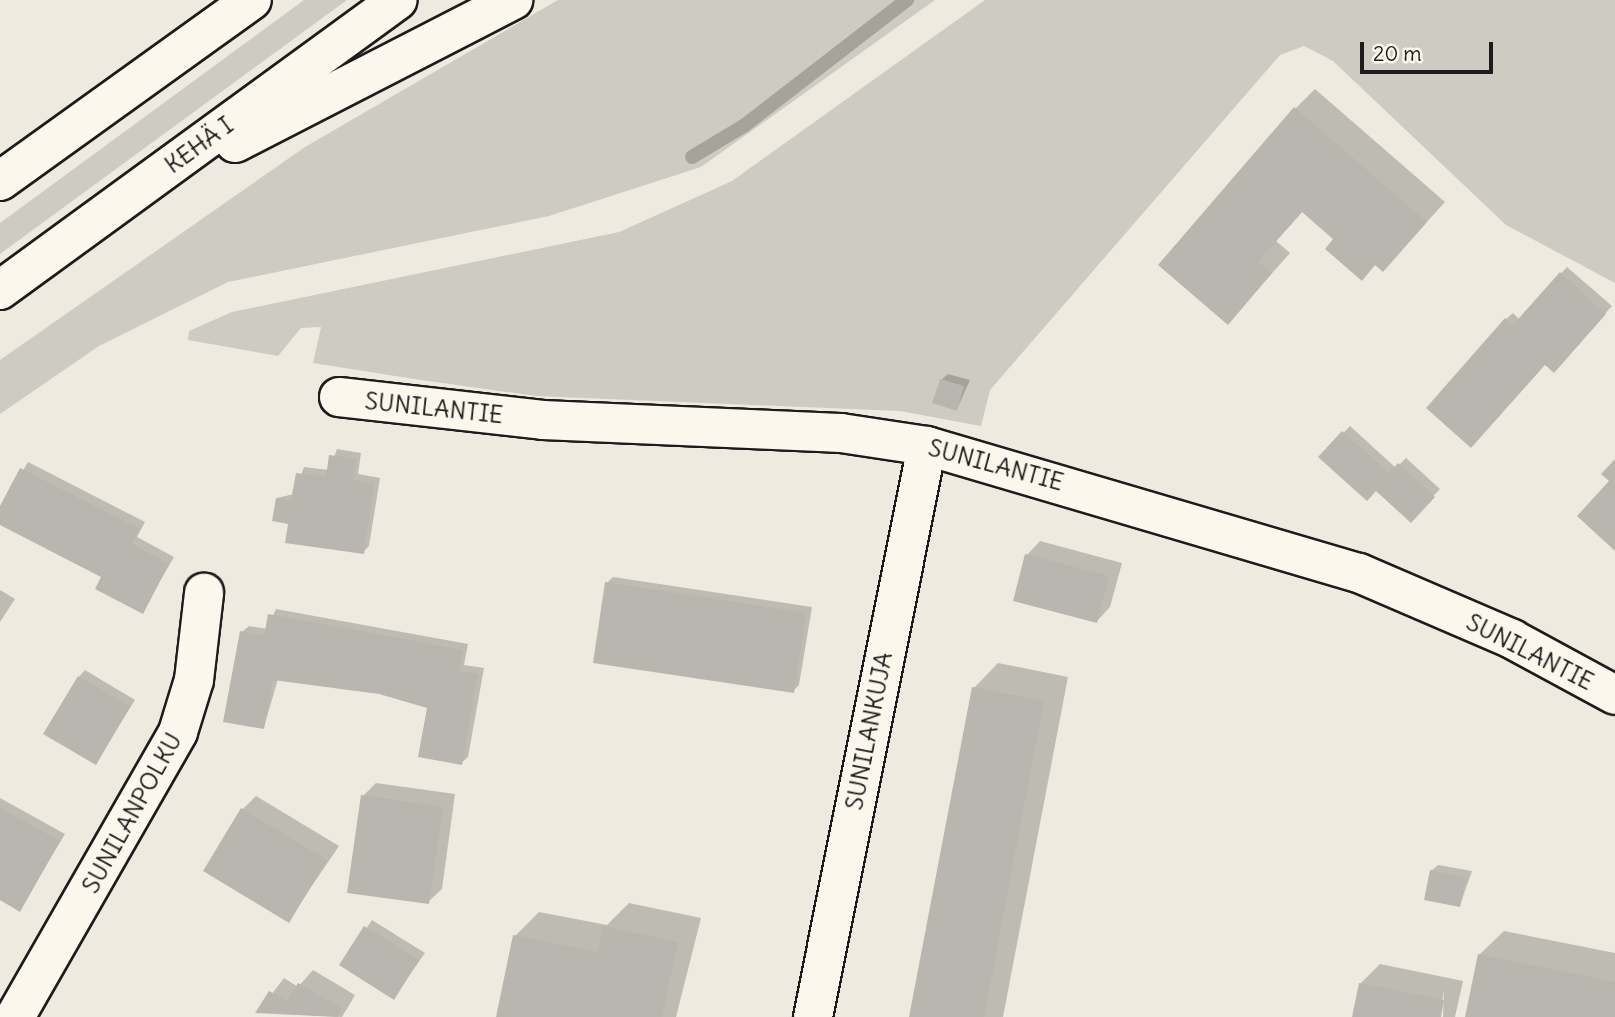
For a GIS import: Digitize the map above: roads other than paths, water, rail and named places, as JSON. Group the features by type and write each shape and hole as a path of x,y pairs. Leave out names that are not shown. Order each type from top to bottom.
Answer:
{"main road":[{"path":"0,181 252,0"},
{"name":"KEHÄ I","path":"0,290 397,0"},
{"path":"116,206 513,0"},
{"name":"SUNILANTIE","path":"339,397 543,420 841,433 927,446 1359,573 1512,639 1615,695"},
{"name":"SUNILANKUJA","path":"813,1017 927,446"},
{"name":"SUNILANPOLKU","path":"15,1017 178,732 194,680 204,593"}],"waterway":[{"path":"692,157 745,125 907,0"}]}
